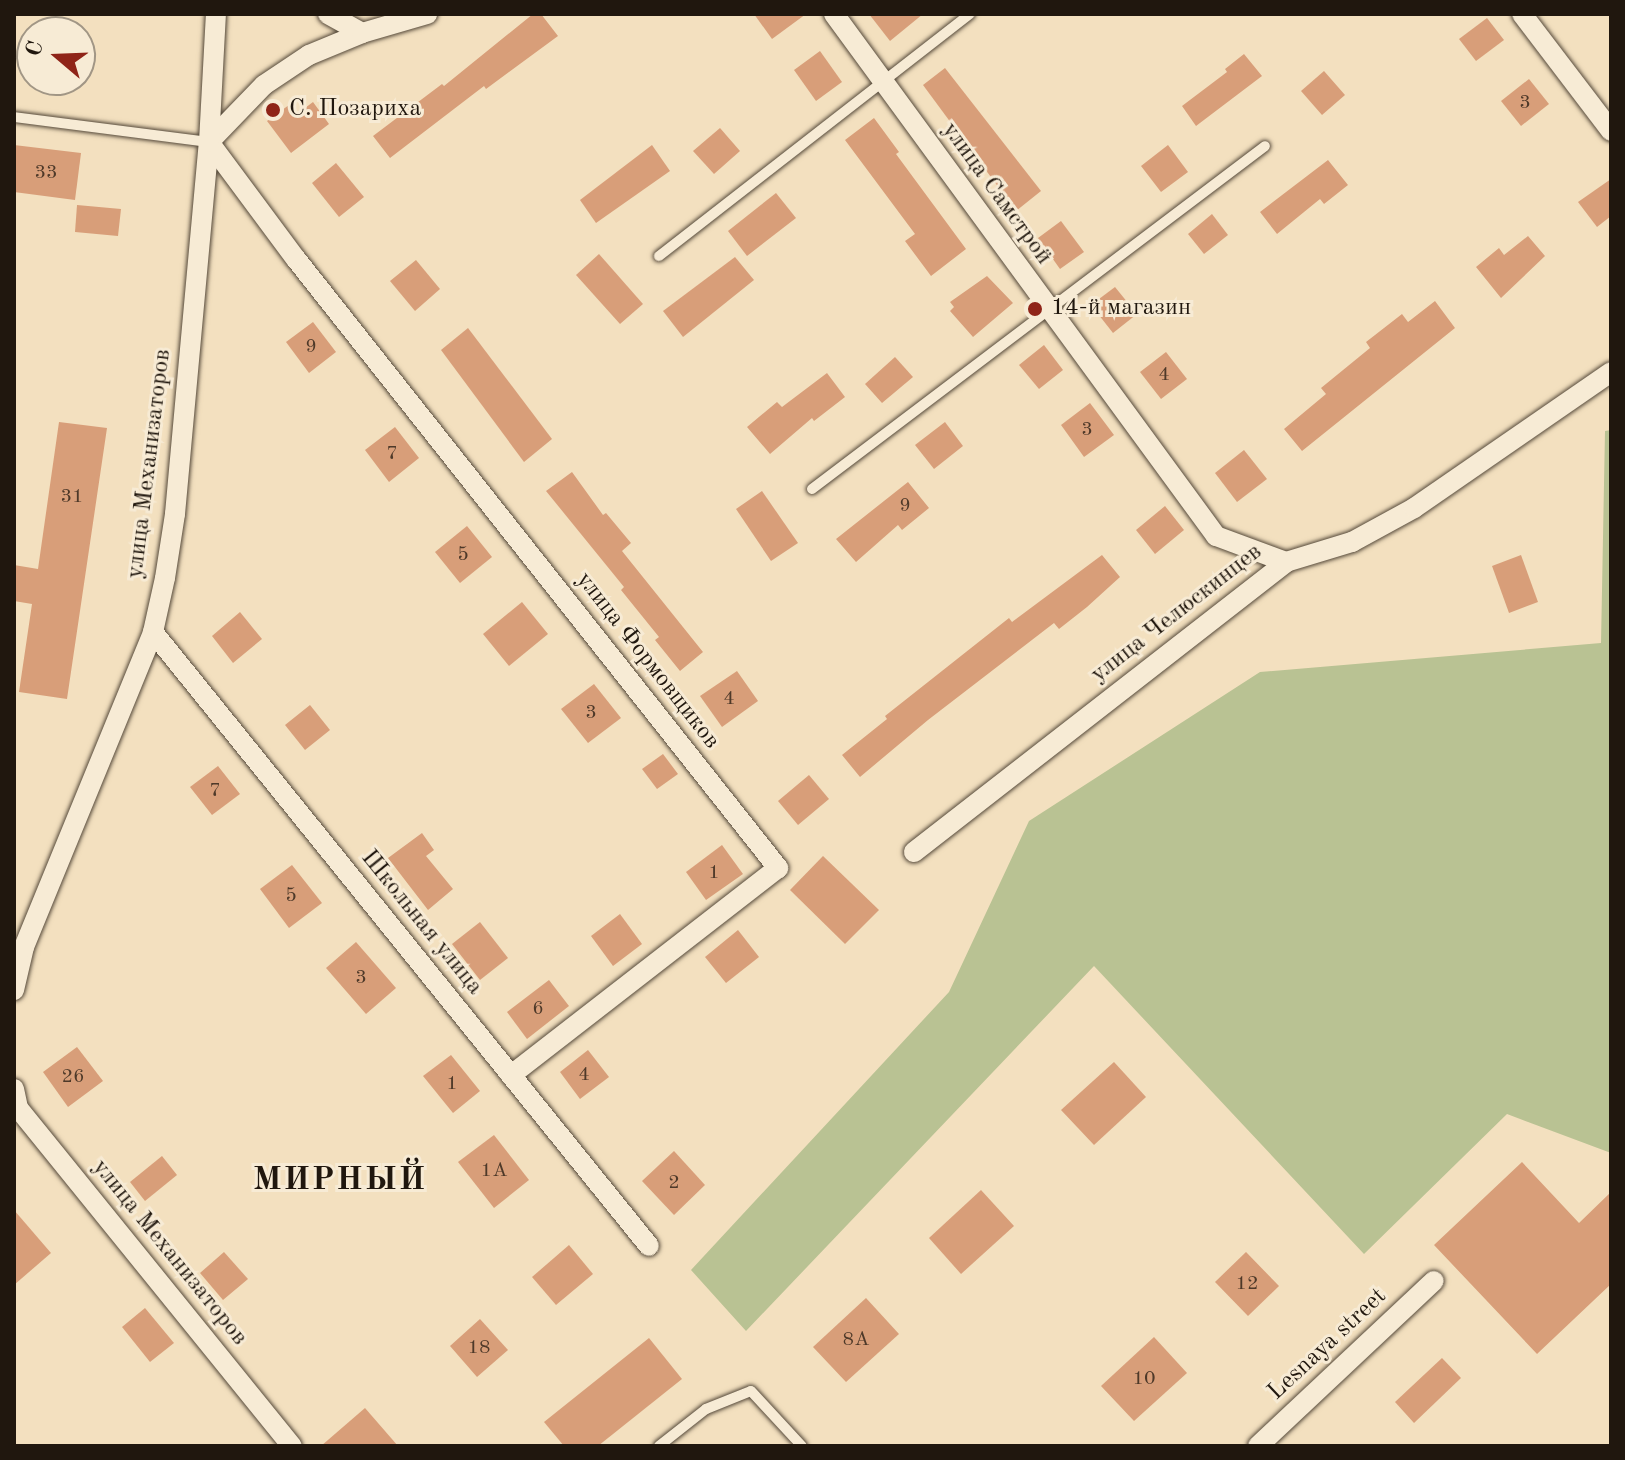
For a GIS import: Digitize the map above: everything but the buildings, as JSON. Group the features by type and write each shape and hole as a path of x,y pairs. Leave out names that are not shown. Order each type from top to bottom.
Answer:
{"street":[{"name":"улица Механизаторов","path":"14,990 24,947 153,632 175,514 209,142 216,14"},
{"path":"328,14 362,33"},
{"path":"209,142 264,85 295,64 362,33 427,14"},
{"name":"улица Самстрой","path":"834,14 1216,536 1286,562"},
{"path":"1522,14 1611,131"},
{"name":"улица Формовщиков","path":"209,142 242,189 778,868 511,1075"},
{"name":"улица Челюскинцев","path":"914,852 1286,562 1352,542 1414,508 1611,372"},
{"name":"Школьная улица","path":"153,632 649,1246"},
{"name":"улица Механизаторов","path":"15,1100 292,1446"},
{"name":"Lesnaya street","path":"1258,1446 1434,1281"}],"lane":[{"path":"659,256 970,14"},
{"path":"14,117 209,142"},
{"path":"812,489 1265,146"},
{"path":"659,1446 706,1409 751,1391 802,1446"}],"green space":[{"path":"1611,430 1611,1153 1507,1114 1364,1254 1094,966 746,1331 691,1270 949,992 1029,821 1260,672 1601,643 1605,431"}],"place":[{"name":"С. Позариха","path":"273,110"},
{"name":"14-й магазин","path":"1035,309"}],"district":[{"name":"МИРНЫЙ","path":"340,1181"}]}
